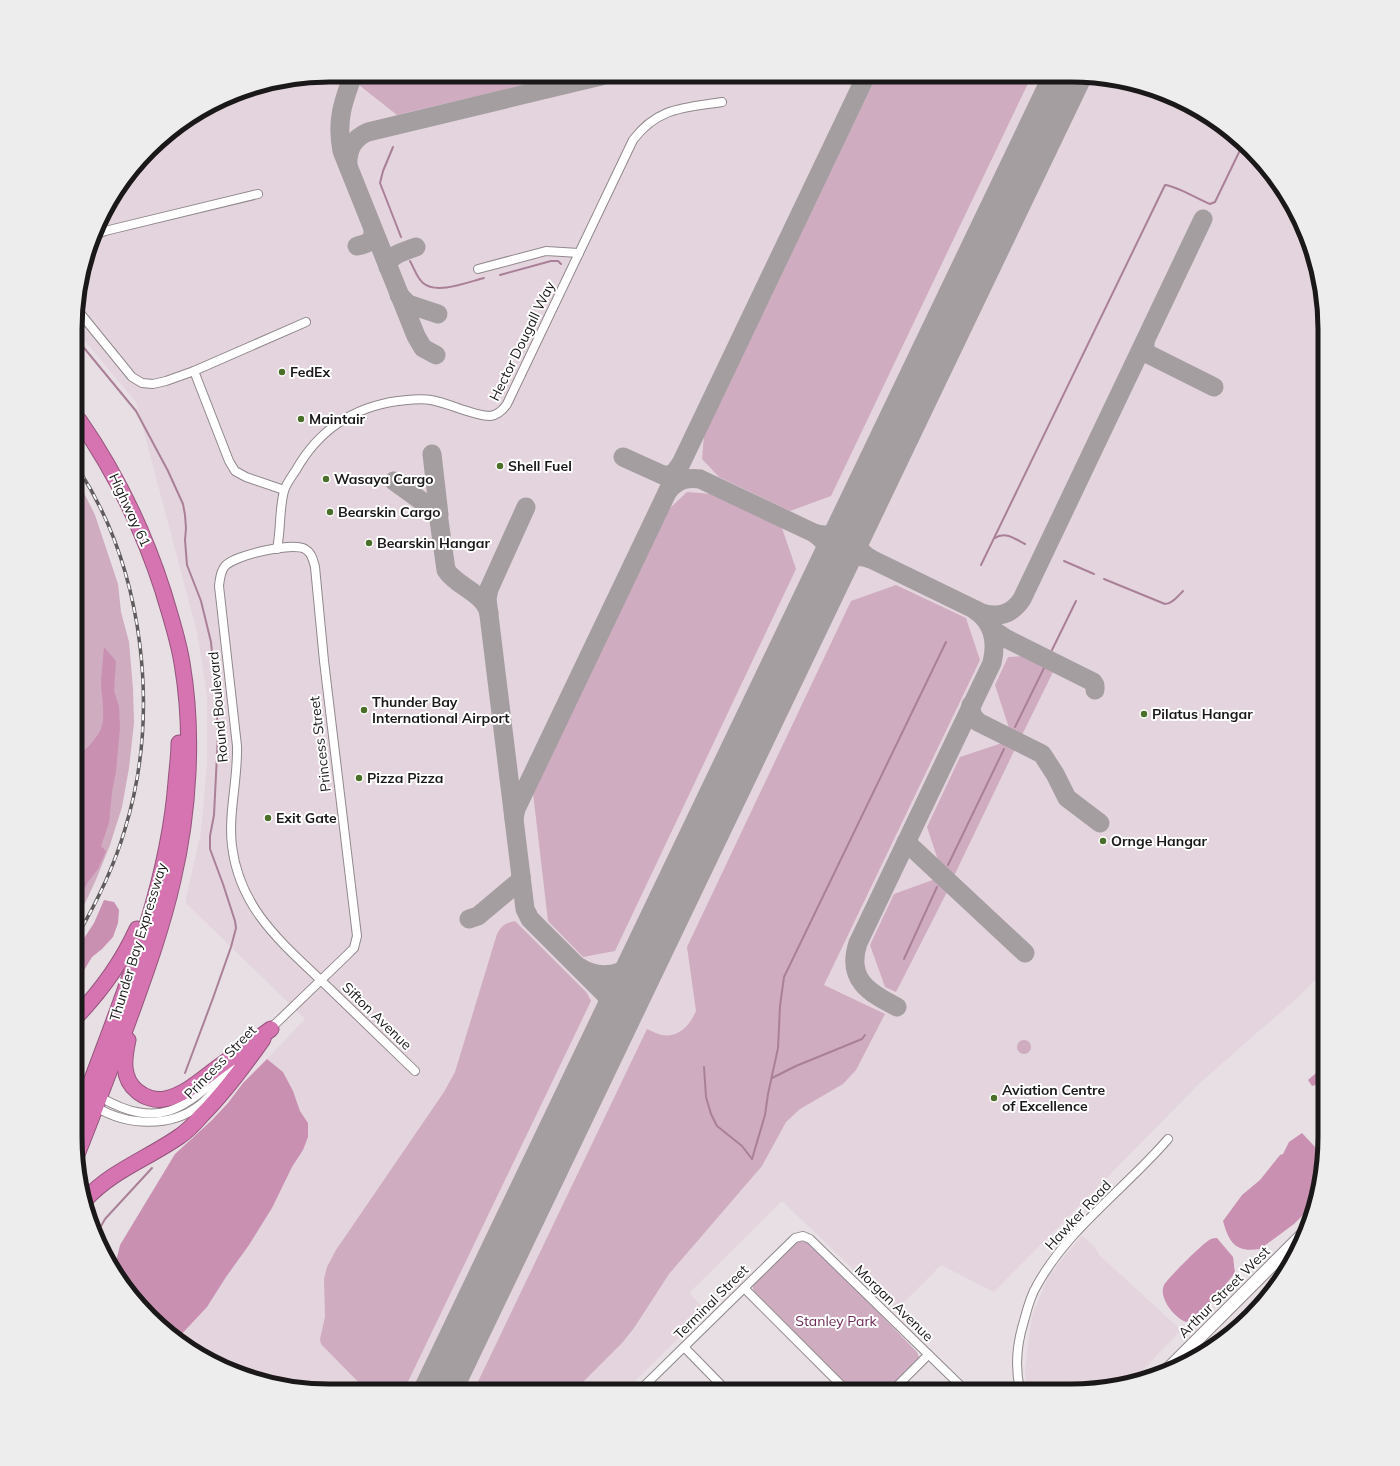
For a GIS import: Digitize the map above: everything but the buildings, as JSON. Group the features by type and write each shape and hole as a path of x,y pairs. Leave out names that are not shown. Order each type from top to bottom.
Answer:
{"highway":[{"name":"Highway 61","path":"82,424 100,450 120,485 142,532 156,569 167,606"},
{"name":"Thunder Bay Expressway","path":"82,1129 89,1097 134,964 159,881 169,841 179,747 178,707 167,606"},
{"name":"Thunder Bay Expressway","path":"82,1111 150,961 173,879 183,825 188,778 189,730 182,664 176,631 167,606"},
{"path":"82,1011 103,987 120,963 159,881"},
{"path":"150,961 128,1041 124,1065 130,1083 140,1093 154,1099 163,1100 185,1092 271,1029"},
{"path":"89,1196 107,1179 175,1140 188,1130 212,1106 239,1074 271,1029"}],"main road":[{"path":"82,1088 89,1097"},
{"name":"Arthur Street West","path":"1177,1360 1294,1243"}],"street":[{"name":"Hector Dougall Way","path":"284,490 308,450 318,439 339,422 367,408 391,402 430,400 490,416 502,411 507,404 627,152 642,129 652,120 663,114 679,109 722,102"},
{"path":"102,232 258,194"},
{"path":"478,269 546,251 579,253"},
{"path":"83,316 132,377 142,383 153,384 194,371 306,322"},
{"path":"194,371 229,461 235,471 246,477 284,490 277,549"},
{"name":"Princess Street","path":"89,1097 113,1116 127,1120 162,1120 187,1113 205,1100 271,1029 354,948 356,941 356,926 333,741 313,558 306,549 301,547 277,549"},
{"name":"Round Boulevard","path":"277,549 256,552 237,558 224,566 221,572 220,579 237,746 231,818 232,846 239,880 258,916 268,929 321,980"},
{"name":"Sifton Avenue","path":"321,980 415,1071"},
{"name":"Hawker Road","path":"1019,1384 1017,1356 1020,1333 1027,1308 1035,1288 1050,1264 1073,1235 1168,1139"},
{"name":"Terminal Street","path":"646,1384 794,1238 803,1236"},
{"name":"Morgan Avenue","path":"803,1236 810,1239 959,1384"},
{"path":"744,1288 840,1384"},
{"path":"684,1347 720,1384"},
{"path":"899,1384 928,1355"}],"shaded area":[{"name":"Thunder Bay International Airport","path":"329,82 1071,82 1103,84 1135,90 1180,107 1208,124 1234,143 1257,166 1267,179 1293,220 1310,265 1316,297 1318,329 1318,977 1297,998 1203,1080 994,1292 941,1265 896,1310 782,1201 689,1293 706,1311 632,1384 329,1384 297,1382 265,1376 220,1359 181,1335 207,1307 249,1245 272,1208 292,1167 303,1150 308,1123 300,1111 293,1091 283,1072 267,1059 305,1019 185,902 201,832 207,765 207,695 197,632 136,402 82,337 84,297 90,265 107,220 133,179 154,154 166,143 192,124 220,107 265,90 297,84"},
{"path":"104,647 116,661 114,691 119,706 120,728 109,823 101,846 106,851 98,869 88,882 82,893 82,752 94,740 101,729 103,712 101,680"},
{"path":"104,900 114,902 119,910 118,923 113,937 92,957 82,973 82,941 94,923"},
{"path":"267,1059 283,1072 293,1091 300,1111 308,1123 308,1137 303,1150 292,1167 272,1208 249,1245 207,1307 181,1335 154,1312 124,1274 116,1262 120,1245 175,1154 212,1120 228,1103 243,1083"},
{"path":"1318,1072 1318,1084 1312,1086 1308,1080"},
{"path":"1302,1133 1317,1151 1316,1169 1306,1212 1294,1224 1260,1249 1251,1250 1239,1247 1231,1240 1223,1221 1242,1195 1260,1180 1280,1155 1283,1154 1289,1142"},
{"path":"1082,1236 1094,1246 1099,1255 1181,1330 1138,1375 1103,1382 1026,1384 1025,1368 1032,1316 1049,1275"},
{"path":"1217,1238 1233,1257 1235,1273 1205,1310 1186,1322 1173,1312 1165,1301 1163,1296 1164,1285 1207,1241"}],"green space":[{"path":"360,82 536,82 397,115 359,85"},
{"path":"874,82 1029,82 831,496 790,511 719,477 702,459 704,436"},
{"path":"82,489 95,515 118,584 121,612 129,642 133,689 134,723 129,768 122,807 110,845 82,909"},
{"path":"687,492 712,494 782,528 796,569 615,951 583,957 548,921 533,793 669,509"},
{"path":"896,585 966,618 980,660 824,985 885,1014 856,1070 843,1084 800,1109 786,1122 762,1166 669,1274 634,1328 622,1343 581,1384 477,1384 647,1029 662,1035 674,1034 687,1026 696,1011 687,947 851,601"},
{"path":"1026,656 1054,670 1022,735 1009,728 995,685 1008,657"},
{"path":"1002,743 1015,749 953,878 940,866 927,827 960,757"},
{"path":"938,878 947,888 947,892 896,992 885,987 870,945 894,894"},
{"path":"515,921 587,993 591,1001 407,1384 360,1384 321,1344 320,1339 325,1317 324,1279 327,1267 336,1250 444,1092 455,1072 497,934 504,925"},
{"path":"1021,1040 1027,1040 1031,1044 1031,1050 1027,1054 1021,1054 1017,1050 1017,1044"},
{"name":"Stanley Park","path":"801,1241 811,1243 917,1352 919,1357 916,1363 894,1384 846,1384 756,1294 753,1287 754,1284 797,1242"}],"waterway":[{"path":"140,170 164,145"},
{"path":"393,147 383,171 380,183 401,237"},
{"path":"981,565 1165,185 1181,190 1210,204 1215,202 1241,149"},
{"path":"410,261 423,283 436,288 461,285 484,278"},
{"path":"500,275 551,261 558,261 561,264"},
{"path":"82,345 136,411 168,471 183,504 186,528 185,540 187,565 201,601 211,642 218,735 214,815 210,836 210,849 223,884 236,928 231,947 185,1073"},
{"path":"995,538 1002,535 1014,538 1025,544"},
{"path":"1064,561 1094,574"},
{"path":"1104,579 1165,604 1168,604 1183,591"},
{"path":"1052,650 1076,601"},
{"path":"752,1159 765,1115 778,1048 780,1006 784,977 946,642"},
{"path":"1015,727 1044,668"},
{"path":"948,865 1004,749"},
{"path":"904,959 937,887"},
{"path":"772,1078 796,1066 862,1039 865,1035"},
{"path":"704,1067 706,1097 711,1114 717,1126 742,1146 752,1159"},
{"path":"100,1228 105,1219 152,1168"}],"taxiway":[{"path":"350,82 340,121 340,140 342,151 416,336 423,348 436,355"},
{"path":"348,166 352,146 358,138 368,132 576,82"},
{"path":"514,818 516,809 863,82"},
{"path":"803,632 833,571 838,564 852,557 861,556 871,559 982,613 994,615 1005,614 1018,604 1022,599 1203,219"},
{"path":"357,246 369,242 372,238 373,231"},
{"path":"388,267 394,256 416,247"},
{"path":"399,295 408,304 438,314"},
{"path":"1145,342 1145,351 1148,354 1214,387"},
{"path":"432,454 439,515"},
{"path":"623,457 665,476 674,473 680,465"},
{"path":"814,533 824,535 833,534 840,532 846,527 856,514 881,460"},
{"path":"668,491 682,480 691,478 700,479 814,533 824,542 829,553 829,565 824,578"},
{"path":"394,481 438,513 446,570 451,576 476,595 486,606 489,613"},
{"path":"526,507 489,589 487,599 525,909 530,919 605,994 610,1002 612,1010 612,1019 609,1028 582,1085"},
{"path":"860,514 857,521 855,539 860,550 871,559"},
{"path":"897,1007 877,996 862,983 855,966 855,956 858,943 992,663 994,648 992,633 986,620 975,610"},
{"path":"988,623 996,632 1005,638 1093,682 1095,685 1095,690"},
{"path":"971,705 972,715 978,722 1042,754 1055,774 1067,798 1100,823"},
{"path":"906,842 1025,953"},
{"path":"469,919 478,916 520,881 521,876"},
{"path":"579,967 596,974 605,975 622,971 637,962 643,955 656,930"}],"runway":[{"path":"441,1384 1065,82"}],"railway":[{"path":"82,475 101,510 119,553 132,598 140,645 143,692 142,739 136,785 125,829 116,857 82,927"}],"place":[{"name":"FedEx","path":"282,372"},
{"name":"Maintair","path":"301,419"},
{"name":"Shell Fuel","path":"500,466"},
{"name":"Wasaya Cargo","path":"326,479"},
{"name":"Bearskin Cargo","path":"330,512"},
{"name":"Bearskin Hangar","path":"369,543"},
{"name":"Thunder Bay International Airport","path":"364,710"},
{"name":"Pilatus Hangar","path":"1144,714"},
{"name":"Pizza Pizza","path":"359,778"},
{"name":"Exit Gate","path":"268,818"},
{"name":"Ornge Hangar","path":"1103,841"},
{"name":"Aviation Centre of Excellence","path":"994,1098"}]}
